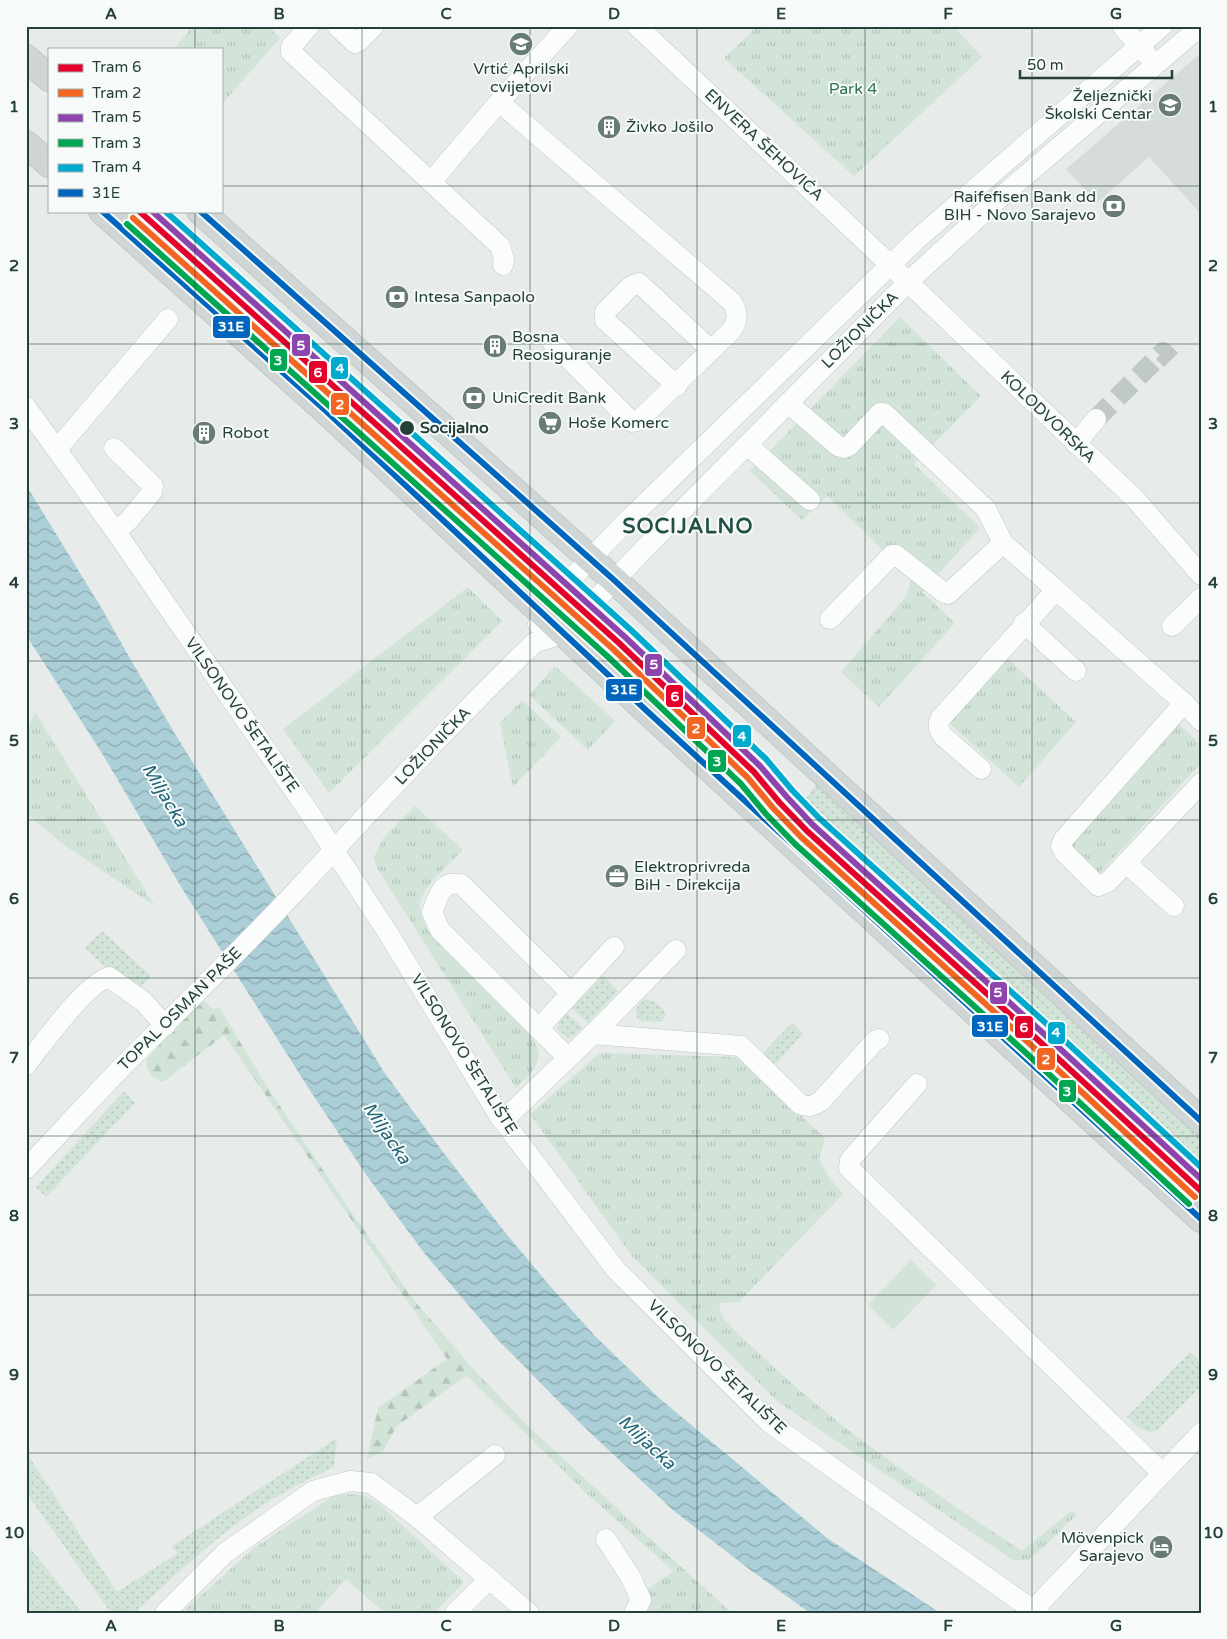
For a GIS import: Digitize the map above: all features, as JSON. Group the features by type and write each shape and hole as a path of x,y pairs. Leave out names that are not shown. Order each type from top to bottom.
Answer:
{"main road":[{"path":"26,58 48,77"},
{"path":"26,144 48,163"},
{"path":"103,212 325,410 1201,1220"},
{"path":"201,212 591,559 1201,1121"}],"street":[{"path":"309,26 291,46 291,52 500,246 504,259 503,265"},
{"path":"337,26 355,43 374,26"},
{"path":"431,182 499,102 568,26"},
{"name":"ENVERA ŠEHOVIĆA","path":"637,26 890,265"},
{"path":"1122,26 1156,64"},
{"name":"LOŽIONIČKA","path":"541,610 775,376 890,265 990,175 1162,26"},
{"name":"LOŽIONIČKA","path":"334,850 374,806 534,643 564,633 788,402 908,282 1005,193 1201,26"},
{"path":"499,102 732,302 736,308 737,318 735,326 676,386 638,421 632,422 552,342"},
{"name":"KOLODVORSKA","path":"890,265 1136,500 1201,575"},
{"path":"676,386 605,320 605,312 631,286 640,283 711,350"},
{"path":"57,449 168,319"},
{"path":"788,402 838,446 844,448 880,413 884,412 986,509 991,515 1003,543 1184,702 1201,721"},
{"name":"VILSONOVO ŠETALIŠTE","path":"26,407 116,532 334,850 388,933 500,1117 617,1271 772,1424 984,1576 1037,1611"},
{"path":"1076,444 1096,419"},
{"path":"747,445 810,500"},
{"path":"114,448 153,486 152,492 129,520 116,532"},
{"path":"830,619 892,555 896,555 948,594 1003,543"},
{"path":"981,769 943,736 939,730 938,724 940,719 1056,590"},
{"path":"1172,626 1201,598"},
{"path":"534,643 541,610"},
{"path":"1024,624 1076,671"},
{"path":"1184,702 1064,839 1061,846 1064,852 1098,886 1108,882 1201,783"},
{"name":"TOPAL OSMAN PAŠE","path":"26,1169 122,1068 298,890 334,850"},
{"path":"1126,863 1174,906"},
{"path":"568,1058 440,930 432,912 440,892 446,885 452,882 461,884 571,993"},
{"path":"538,1028 614,947"},
{"path":"500,1117 510,1114 594,1034 676,950"},
{"path":"26,1065 82,996 101,980 109,977 144,1002 165,1026"},
{"path":"594,1034 741,1046 805,1107 812,1106 821,1101 875,1041 879,1039"},
{"path":"917,1084 850,1160 849,1168 1162,1473"},
{"path":"1037,1611 1162,1473 1201,1433"},
{"path":"417,1517 495,1454"},
{"path":"165,1613 225,1553 313,1491 350,1481 371,1483 417,1517 529,1613"},
{"path":"606,1538 631,1578 641,1600 634,1613"},
{"path":"455,1613 490,1579"}],"shaded area":[{"name":"Željeznički Školski Centar","path":"1201,53 1201,214 1149,157 1097,203 1066,169"}],"green space":[{"path":"193,26 267,26 280,38 222,104 222,48 175,48"},
{"name":"Park 4","path":"758,26 953,26 982,57 854,176 724,58"},
{"path":"900,317 981,396 914,464 980,528 922,592 955,623 879,707 841,672 905,598 912,578 827,496 802,520 750,471"},
{"path":"468,587 502,621 329,793 283,729"},
{"path":"1006,657 1076,722 1019,787 948,722"},
{"path":"555,666 615,721 588,750 529,695"},
{"path":"522,700 561,737 513,787 500,723"},
{"path":"35,712 155,906 67,847 26,813 26,733"},
{"path":"1179,724 1201,745 1201,763 1097,876 1068,849"},
{"path":"819,782 1201,1132 1201,1193 795,812"},
{"path":"415,806 463,850 425,891 420,905 424,923 433,938 531,1036 536,1045 538,1059 536,1065 516,1088 377,868 374,857 384,837"},
{"path":"102,931 151,976 134,994 85,948"},
{"path":"603,976 618,991 588,1023 572,1008"},
{"path":"201,998 213,1009 219,1007 269,1090 354,1216 413,1299 474,1370 397,1426 382,1452 367,1459 378,1408 447,1359 224,1035 163,1082 150,1074 146,1060"},
{"path":"646,999 663,1009 666,1015 661,1022 640,1021 636,1015 640,1003"},
{"path":"567,1013 583,1028 574,1036 568,1038 558,1030 559,1021"},
{"path":"792,1023 803,1034 774,1065 762,1054"},
{"path":"600,1053 738,1057 825,1138 819,1159 830,1179 843,1194 739,1302 719,1303 721,1314 733,1329 791,1383 855,1435 921,1483 1022,1551 1071,1511 1077,1514 1043,1548 1028,1560 1013,1560 777,1401 632,1256 530,1114"},
{"path":"124,1091 135,1103 46,1197 36,1187"},
{"path":"911,1260 936,1285 893,1330 868,1305"},
{"path":"1190,1352 1201,1362 1201,1386 1157,1430 1149,1432 1141,1429 1127,1417"},
{"path":"474,1370 528,1426 732,1613 646,1613 635,1598 673,1571 583,1490 467,1376"},
{"path":"337,1438 334,1467 254,1511 193,1560 135,1613 111,1613 26,1492 26,1452 117,1592 177,1554 172,1546"},
{"path":"335,1495 362,1495 378,1503 464,1582 434,1613 385,1613 346,1579 315,1613 187,1613 185,1610 254,1548"},
{"path":"26,1543 82,1613 26,1613"}],"water":[{"name":"Miljacka","path":"26,485 177,737 384,1072 504,1231 595,1336 660,1399 827,1538 940,1613 810,1613 674,1511 584,1427 498,1340 425,1254 367,1176 311,1092 183,890 103,755 26,635"}],"tunnel":[{"path":"1096,419 1163,352 1171,360"}],"tram line":[{"name":"6","path":"140,212 619,643 754,772 807,831 1037,1039 1201,1191"},
{"name":"5","path":"153,212 625,637 760,766 813,825 1201,1179"},
{"name":"4","path":"166,212 631,630 766,759 819,818 1049,1026 1201,1167"},
{"name":"2","path":"133,218 613,649 748,778 801,837 1031,1045 1195,1197"},
{"name":"3","path":"127,224 607,656 741,784 795,844 1025,1052 1189,1204"}],"transit line":[{"name":"31E","path":"103,212 325,410 648,712 1201,1219"},
{"name":"31E","path":"201,212 614,580 1201,1121"}],"place":[{"name":"Vrtić Aprilski cvijetovi","path":"521,44"},
{"name":"Željeznički Školski Centar","path":"1170,105"},
{"name":"Živko Jošilo","path":"609,127"},
{"name":"Raifefisen Bank dd BIH - Novo Sarajevo","path":"1114,206"},
{"name":"Intesa Sanpaolo","path":"397,297"},
{"name":"Bosna Reosiguranje","path":"495,346"},
{"name":"UniCredit Bank","path":"474,398"},
{"name":"Hoše Komerc","path":"550,423"},
{"name":"Socijalno","path":"407,428"},
{"name":"Robot","path":"204,433"},
{"name":"Elektroprivreda BiH - Direkcija","path":"617,876"},
{"name":"Mövenpick Sarajevo","path":"1161,1547"}],"district":[{"name":"SOCIJALNO","path":"688,526"}]}
